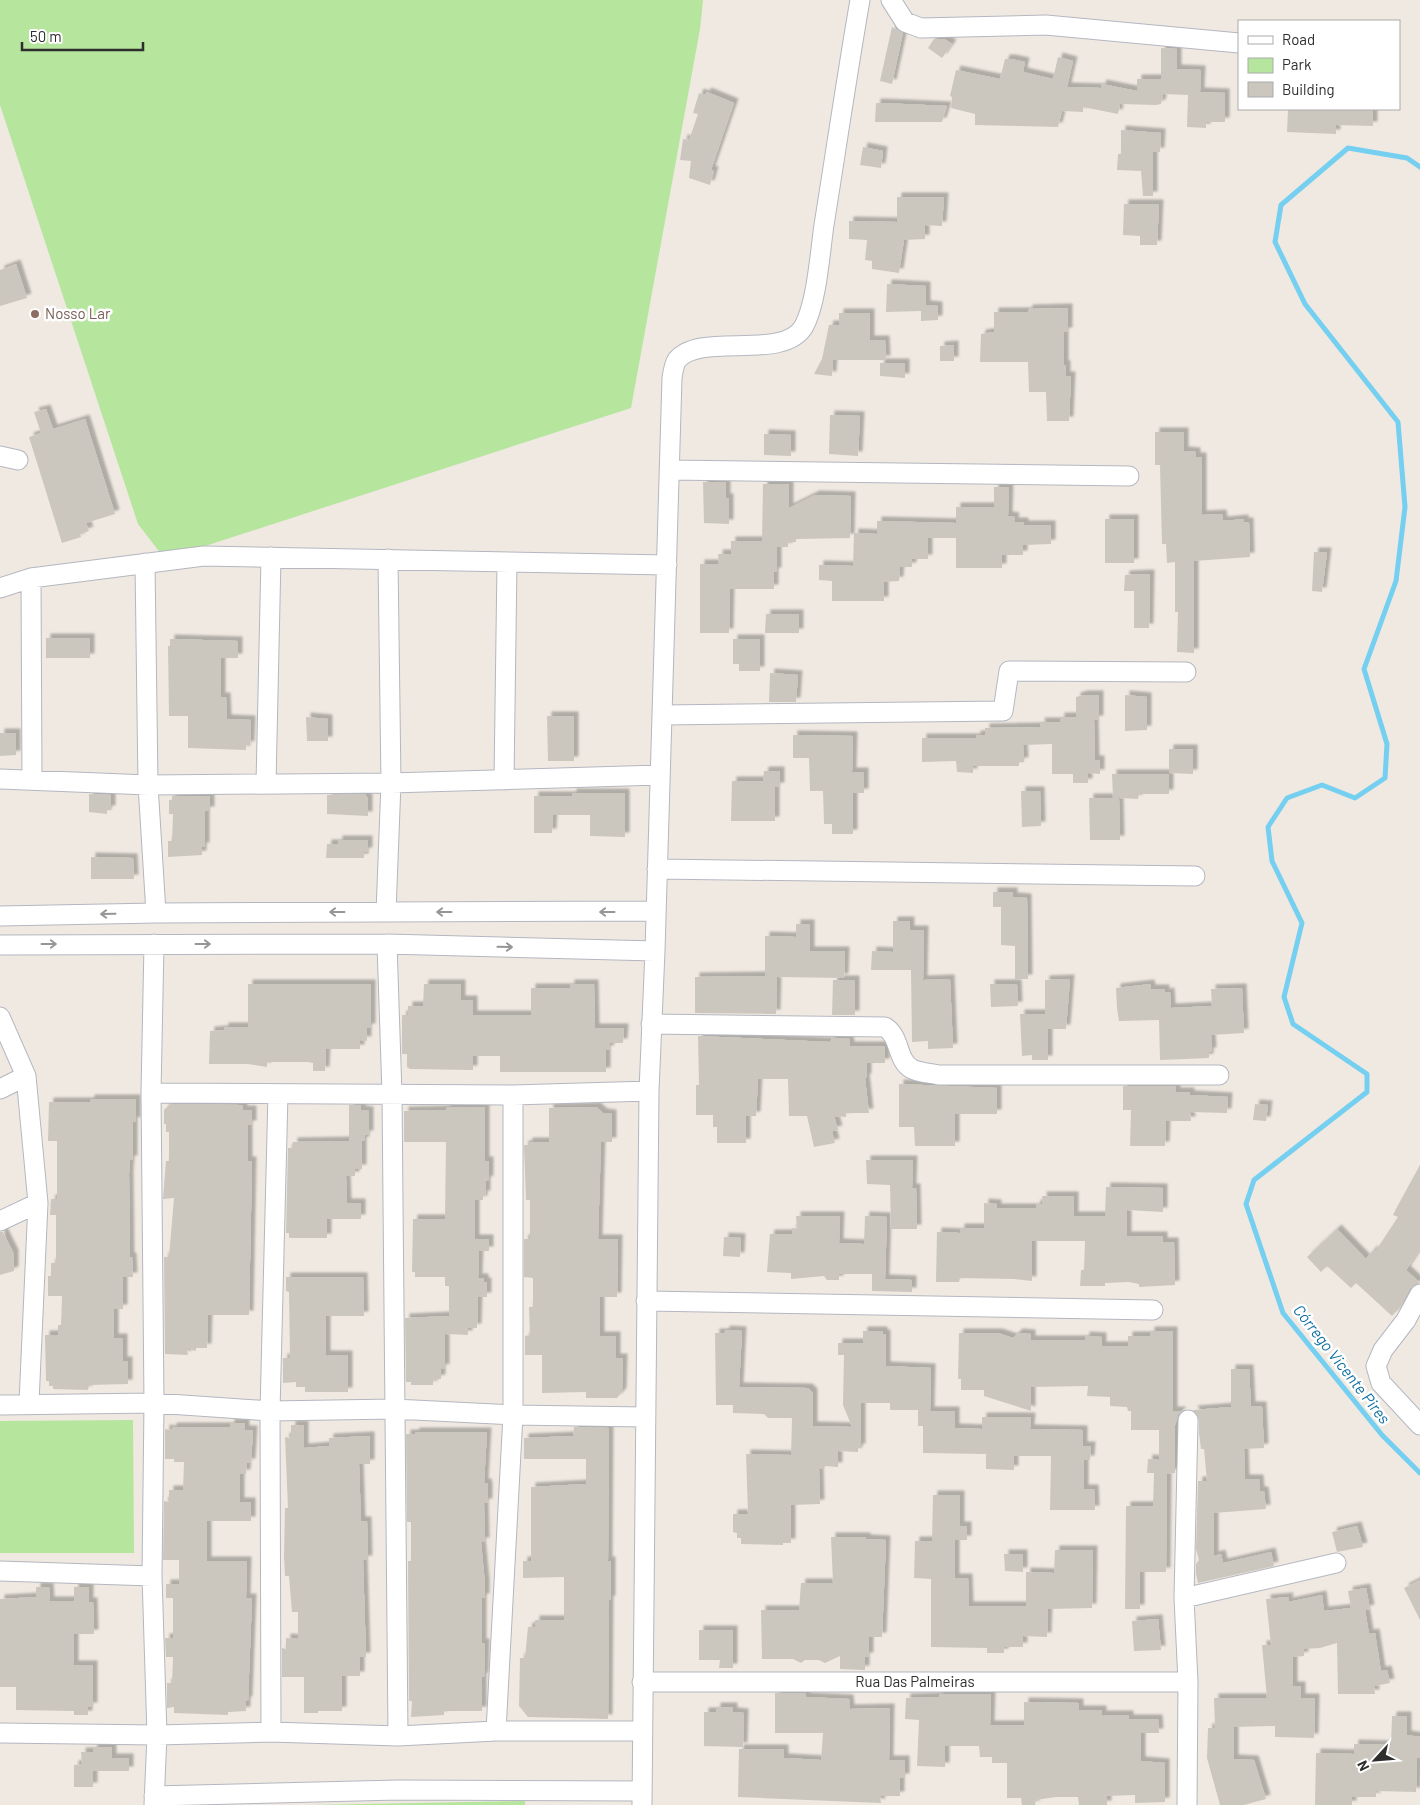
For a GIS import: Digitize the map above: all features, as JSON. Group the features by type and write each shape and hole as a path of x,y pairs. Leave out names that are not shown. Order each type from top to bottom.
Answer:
{"street":[{"path":"154,944 151,1093 154,1403 152,1576 157,1735 154,1800 642,1798 644,1417 649,1091 672,378 676,361 684,354 717,346 785,341 794,337 804,327 809,315 860,0"},
{"path":"891,0 905,22 921,28 1046,25 1238,43"},
{"path":"670,470 1129,476"},
{"path":"0,588 31,578 204,556 667,565"},
{"path":"266,784 271,557"},
{"path":"386,912 391,783 388,559"},
{"path":"504,780 507,562"},
{"path":"146,563 148,786 156,913"},
{"path":"31,578 32,780"},
{"path":"662,715 1004,711 1009,671 1186,672"},
{"path":"0,779 148,786 391,783 660,776"},
{"path":"657,869 1195,876"},
{"path":"0,916 156,913 655,911"},
{"path":"300,944 310,937 303,912"},
{"path":"0,945 387,944 655,951"},
{"path":"387,944 392,1094 398,1736"},
{"path":"0,1017 26,1076 38,1204 30,1404"},
{"path":"651,1024 885,1027 894,1035 902,1058 908,1066 920,1072 938,1075 1219,1075"},
{"path":"0,1089 26,1076"},
{"path":"151,1093 514,1095 649,1091"},
{"path":"271,1732 270,1411 278,1094"},
{"path":"496,1731 512,1415 514,1095"},
{"path":"0,1221 38,1204"},
{"path":"1420,1294 1406,1320 1383,1350 1376,1366 1381,1382 1420,1425"},
{"path":"646,1301 1154,1310"},
{"path":"0,1405 154,1403 270,1411 394,1409 512,1415 644,1417"},
{"path":"1187,1805 1188,1682 1184,1598 1188,1420"},
{"path":"1184,1598 1336,1563"},
{"path":"0,1571 152,1576"},
{"name":"Rua Das Palmeiras","path":"642,1682 1188,1682"},
{"path":"0,1733 157,1735 271,1732 398,1736 496,1731 641,1731"}],"green space":[{"path":"0,0 703,0 700,29 631,408 165,559 138,524 0,105"},
{"path":"133,1420 134,1553 0,1553 0,1421"},
{"path":"525,1801 525,1805 308,1805"}],"building":[{"path":"892,27 903,33 892,84 880,81"},
{"path":"934,39 944,39 952,44 942,58 928,48"},
{"path":"1161,48 1177,49 1177,69 1201,70 1200,92 1225,93 1225,122 1206,122 1206,128 1187,127 1188,95 1163,94 1161,104 1156,105 1120,104 1118,114 1083,107 1083,112 1062,111 1058,127 975,125 975,114 951,108 952,97 950,96 956,70 1000,79 1005,59 1011,59 1025,62 1023,72 1053,79 1058,57 1073,61 1067,87 1101,88 1102,84 1137,91 1137,79 1161,79"},
{"path":"707,92 734,103 711,170 714,171 710,185 689,178 691,161 680,160 683,139 689,140 698,114 693,113 699,93 705,95"},
{"path":"876,103 947,106 942,122 875,122"},
{"path":"1288,110 1373,110 1373,126 1336,125 1336,134 1287,132"},
{"path":"1121,130 1161,133 1160,152 1153,152 1153,196 1143,196 1141,171 1117,170 1118,154 1121,154"},
{"path":"863,147 883,151 881,168 860,165"},
{"path":"897,197 944,197 942,226 925,225 925,239 904,240 899,273 872,269 872,261 865,260 867,240 849,239 849,221 897,222"},
{"path":"1124,204 1159,204 1157,245 1140,245 1140,236 1123,235"},
{"path":"16,264 27,298 0,306 0,270"},
{"path":"887,284 926,286 926,305 938,306 938,320 921,321 921,311 886,312"},
{"path":"1068,308 1068,332 1064,332 1064,365 1066,365 1066,376 1071,376 1069,421 1047,421 1046,392 1029,392 1028,362 980,362 981,334 994,332 994,312 1028,312 1028,309"},
{"path":"839,313 870,313 870,340 885,340 886,360 833,360 832,376 814,374 822,359 829,325 839,325"},
{"path":"954,345 954,361 940,361 940,346"},
{"path":"880,363 905,363 905,378 880,376"},
{"path":"46,409 53,429 85,419 115,514 86,523 89,531 80,534 81,537 62,543 29,437 41,433 34,412"},
{"path":"830,415 860,416 858,456 829,454"},
{"path":"1155,432 1184,432 1184,451 1196,452 1196,457 1202,457 1202,515 1222,514 1223,521 1244,519 1244,522 1249,522 1250,557 1194,561 1194,653 1177,652 1178,612 1175,612 1175,562 1167,563 1166,544 1162,544 1160,465 1155,465"},
{"path":"764,434 791,435 791,456 764,455"},
{"path":"703,482 726,482 726,498 729,498 729,524 704,523"},
{"path":"763,484 789,484 789,508 815,495 851,496 850,538 796,539 796,542 788,542 788,547 777,547 777,572 774,572 774,589 730,589 729,633 700,633 700,564 719,564 718,554 731,554 731,541 762,541"},
{"path":"994,487 1009,487 1008,516 1015,517 1014,522 1024,522 1024,525 1051,525 1051,544 1023,545 1023,555 1002,555 1002,568 956,568 956,538 928,538 928,559 912,559 912,567 900,567 899,581 884,582 884,601 832,601 832,581 819,580 819,565 853,566 854,533 877,534 877,521 956,523 956,507 994,507"},
{"path":"1105,519 1134,519 1134,563 1105,563"},
{"path":"1314,552 1327,552 1322,592 1312,591"},
{"path":"1150,574 1149,628 1134,628 1134,591 1124,591 1125,575"},
{"path":"766,614 799,614 799,633 765,633"},
{"path":"46,638 90,638 90,658 46,658"},
{"path":"170,639 238,641 238,658 221,658 221,697 226,697 227,719 251,720 250,746 246,745 246,750 188,748 188,716 169,716 168,646 170,646"},
{"path":"733,639 760,639 760,671 739,671 739,664 733,664"},
{"path":"770,673 798,675 796,702 769,702"},
{"path":"1099,695 1099,720 1094,720 1095,760 1100,760 1100,774 1088,773 1088,783 1073,783 1073,774 1052,774 1052,744 1023,745 1024,762 1019,762 1019,766 973,766 973,773 957,772 956,761 922,762 922,738 976,738 976,735 985,735 985,728 1041,727 1040,722 1060,722 1060,717 1076,717 1076,697"},
{"path":"1125,695 1147,697 1147,730 1125,731"},
{"path":"547,716 574,716 574,761 548,761"},
{"path":"306,717 328,719 328,741 307,741"},
{"path":"0,733 16,733 16,755 0,756"},
{"path":"793,735 853,736 852,772 864,772 864,793 853,793 853,834 832,834 832,824 824,824 823,791 810,791 809,758 793,758"},
{"path":"1169,749 1193,749 1193,774 1169,773"},
{"path":"764,771 780,771 780,787 775,787 775,821 731,821 732,781 763,781"},
{"path":"1112,774 1169,774 1169,794 1139,794 1138,799 1119,798 1120,840 1090,840 1089,798 1113,798"},
{"path":"1021,791 1040,791 1041,826 1022,827"},
{"path":"572,793 625,793 625,837 590,836 590,815 553,815 552,833 534,833 534,796 572,796"},
{"path":"89,794 111,795 111,810 107,810 107,814 89,812"},
{"path":"365,794 368,799 368,816 327,814 327,795"},
{"path":"172,796 210,796 210,811 205,811 205,847 202,847 202,855 168,857 168,841 172,841 173,814 169,814 169,800 172,800"},
{"path":"338,840 368,840 368,852 364,852 364,858 326,858 327,844 338,844"},
{"path":"91,857 133,858 134,879 91,879"},
{"path":"993,892 1013,892 1013,897 1027,898 1028,979 1015,979 1015,946 1001,945 1001,907 993,907"},
{"path":"893,921 910,921 910,930 924,930 923,980 950,979 953,1048 928,1049 928,1041 912,1042 911,970 871,970 872,951 893,952"},
{"path":"796,924 810,924 810,951 845,951 844,978 777,977 776,1014 695,1013 695,977 765,976 765,936 796,937"},
{"path":"1070,979 1066,1029 1048,1029 1048,1060 1032,1060 1032,1055 1022,1056 1020,1014 1045,1014 1045,980"},
{"path":"833,980 855,980 855,1015 832,1015"},
{"path":"248,984 371,984 371,1028 367,1028 367,1041 360,1040 360,1049 326,1049 325,1071 313,1071 313,1063 307,1062 267,1062 267,1067 248,1064 209,1064 210,1031 224,1030 224,1027 248,1027"},
{"path":"424,984 461,984 461,1000 473,1000 473,1015 531,1015 531,988 570,988 570,984 594,984 595,1028 624,1028 623,1043 610,1043 610,1049 606,1050 606,1072 500,1072 500,1056 473,1056 473,1070 410,1069 407,1067 407,1054 402,1054 402,1015 408,1015 408,1006 423,1006"},
{"path":"990,984 1017,984 1018,1006 991,1007"},
{"path":"1150,984 1151,989 1165,989 1165,993 1170,992 1171,1008 1212,1006 1211,989 1242,988 1244,1033 1211,1035 1212,1052 1209,1052 1209,1058 1160,1060 1159,1020 1119,1021 1117,1008 1116,988"},
{"path":"698,1036 830,1042 832,1038 849,1038 850,1046 885,1046 885,1063 867,1063 867,1078 865,1078 869,1113 846,1113 846,1117 834,1116 838,1130 832,1131 835,1143 814,1147 807,1116 789,1116 788,1079 758,1079 756,1116 746,1116 746,1143 717,1143 717,1127 713,1127 713,1115 696,1115 696,1085 699,1085"},
{"path":"899,1084 997,1088 997,1114 955,1114 955,1146 915,1146 914,1127 899,1127"},
{"path":"1123,1086 1176,1086 1176,1092 1190,1092 1190,1095 1228,1097 1227,1113 1190,1112 1191,1121 1166,1121 1165,1146 1130,1146 1131,1110 1123,1110"},
{"path":"90,1099 136,1099 136,1122 133,1121 133,1160 130,1160 129,1174 130,1257 132,1257 133,1277 123,1277 123,1309 114,1309 114,1338 123,1338 123,1361 128,1361 128,1384 89,1385 88,1390 53,1389 53,1386 49,1386 49,1381 46,1381 45,1335 58,1335 58,1325 61,1325 62,1296 48,1296 48,1276 51,1276 51,1263 55,1263 56,1257 56,1215 50,1215 51,1199 57,1199 57,1141 48,1141 49,1102 90,1102"},
{"path":"170,1104 240,1105 243,1106 243,1110 252,1110 252,1125 248,1125 248,1161 252,1161 249,1315 208,1315 207,1348 196,1348 196,1351 187,1348 188,1355 165,1354 164,1257 169,1257 174,1198 163,1199 166,1161 169,1161 169,1132 166,1132 166,1124 164,1124 164,1110"},
{"path":"1255,1104 1268,1105 1266,1121 1253,1120"},
{"path":"349,1105 361,1105 361,1110 369,1111 369,1135 365,1135 365,1141 362,1141 362,1169 355,1169 355,1176 346,1176 347,1203 361,1203 361,1219 327,1219 327,1238 289,1238 289,1233 286,1233 288,1148 293,1148 293,1142 349,1141"},
{"path":"485,1107 485,1161 489,1161 489,1180 486,1181 486,1195 483,1195 483,1200 475,1200 475,1239 489,1239 489,1251 479,1251 478,1278 484,1278 484,1282 487,1282 487,1297 478,1297 477,1328 468,1328 468,1335 445,1334 445,1369 441,1368 441,1379 433,1380 433,1385 411,1385 411,1382 406,1382 405,1318 449,1316 449,1286 445,1286 445,1277 415,1277 415,1272 412,1272 413,1219 445,1219 446,1142 404,1142 404,1111 446,1110 446,1108"},
{"path":"596,1107 603,1113 612,1114 612,1142 601,1142 598,1239 618,1239 617,1297 600,1297 600,1336 616,1336 616,1358 623,1358 622,1392 617,1398 586,1398 586,1392 542,1393 542,1355 525,1355 525,1336 530,1335 529,1307 533,1307 533,1278 524,1277 524,1239 530,1239 530,1200 526,1200 524,1145 528,1145 528,1142 549,1142 549,1108"},
{"path":"866,1160 913,1160 912,1188 916,1188 917,1229 891,1229 890,1185 867,1184"},
{"path":"1420,1165 1420,1249 1406,1270 1420,1283 1410,1288 1400,1307 1392,1316 1356,1283 1351,1288 1327,1266 1321,1272 1307,1257 1337,1229 1366,1259 1373,1250 1375,1252 1398,1217 1393,1215"},
{"path":"1106,1187 1163,1188 1163,1212 1127,1210 1127,1236 1163,1236 1163,1242 1174,1242 1175,1285 1139,1287 1139,1284 1129,1282 1105,1283 1105,1286 1080,1286 1081,1270 1084,1270 1085,1241 1032,1241 1032,1281 960,1278 959,1282 936,1282 937,1232 960,1233 960,1228 984,1228 984,1203 997,1204 997,1208 1036,1208 1036,1204 1043,1204 1042,1196 1074,1196 1074,1216 1105,1216"},
{"path":"796,1216 840,1216 839,1243 864,1244 865,1216 887,1217 885,1279 912,1280 912,1292 872,1291 872,1274 839,1274 839,1280 827,1280 824,1276 791,1279 791,1273 767,1272 770,1234 792,1234 792,1228 797,1229"},
{"path":"0,1232 3,1232 14,1254 14,1271 0,1275"},
{"path":"724,1237 741,1238 740,1257 723,1256"},
{"path":"286,1277 363,1277 364,1316 326,1316 326,1355 348,1355 348,1392 305,1392 305,1387 296,1387 296,1382 283,1383 283,1358 290,1358 289,1292 286,1291"},
{"path":"726,1330 742,1331 739,1387 808,1388 813,1393 813,1426 852,1427 843,1405 844,1355 838,1355 838,1343 863,1343 863,1331 883,1331 883,1334 886,1334 886,1366 931,1368 930,1411 955,1411 955,1428 982,1429 982,1417 1031,1417 1030,1429 1083,1430 1083,1446 1091,1446 1090,1460 1084,1460 1084,1489 1094,1489 1095,1510 1050,1510 1051,1456 1014,1456 1014,1470 986,1469 986,1454 923,1453 923,1426 918,1426 918,1410 890,1410 890,1403 861,1403 861,1448 858,1448 858,1452 838,1451 838,1467 825,1466 824,1469 819,1469 820,1504 791,1505 791,1543 783,1543 783,1545 741,1544 741,1538 737,1538 737,1533 733,1532 733,1514 748,1514 746,1454 791,1455 792,1418 768,1418 764,1414 733,1413 733,1405 716,1405 715,1333 724,1333"},
{"path":"1150,1331 1173,1331 1173,1411 1182,1411 1178,1415 1175,1425 1175,1473 1167,1474 1166,1572 1140,1572 1140,1609 1125,1609 1126,1506 1153,1506 1154,1473 1147,1473 1148,1459 1159,1460 1159,1430 1131,1430 1131,1411 1128,1411 1127,1407 1110,1406 1110,1397 1087,1396 1088,1386 1031,1387 1031,1411 984,1396 984,1390 961,1390 961,1379 958,1379 959,1333 998,1333 1013,1338 1018,1333 1031,1334 1031,1340 1085,1340 1085,1336 1102,1337 1102,1346 1128,1346 1128,1336 1150,1336"},
{"path":"1231,1369 1249,1369 1251,1406 1262,1406 1264,1448 1244,1449 1245,1479 1259,1479 1260,1491 1264,1491 1266,1509 1214,1513 1214,1556 1221,1554 1223,1563 1271,1552 1274,1566 1198,1583 1196,1564 1199,1560 1196,1549 1198,1481 1207,1481 1204,1449 1201,1449 1199,1420 1193,1410 1231,1407"},
{"path":"230,1423 245,1423 245,1430 253,1430 251,1463 247,1463 246,1474 240,1474 240,1502 251,1502 251,1521 207,1521 207,1561 247,1561 246,1598 252,1598 248,1701 246,1701 246,1711 228,1712 228,1715 174,1713 174,1707 167,1708 167,1683 172,1683 173,1657 166,1657 165,1638 173,1638 173,1598 166,1598 166,1584 179,1584 179,1560 163,1560 164,1501 169,1502 169,1490 183,1490 184,1462 174,1462 174,1459 165,1459 165,1429 172,1430 172,1427 230,1427"},
{"path":"291,1425 304,1425 304,1448 329,1446 329,1438 370,1436 370,1464 359,1464 361,1521 367,1521 368,1560 363,1560 366,1657 360,1657 360,1676 342,1676 342,1711 304,1713 304,1677 282,1677 282,1648 286,1649 286,1638 298,1639 298,1612 292,1612 289,1576 285,1576 284,1557 285,1508 288,1508 285,1437 291,1438"},
{"path":"574,1427 609,1428 608,1561 611,1561 611,1600 609,1600 608,1719 528,1717 519,1706 520,1658 525,1658 528,1627 535,1627 535,1620 564,1620 564,1577 523,1578 523,1561 531,1561 531,1487 586,1484 586,1459 524,1459 524,1438 573,1436"},
{"path":"415,1432 487,1432 484,1483 487,1483 488,1488 488,1503 484,1503 485,1542 481,1542 485,1584 485,1598 482,1598 482,1643 485,1643 482,1711 444,1711 444,1715 411,1717 412,1701 409,1701 408,1561 411,1561 411,1522 407,1522 406,1434 415,1434"},
{"path":"933,1495 960,1495 960,1526 967,1526 967,1540 955,1540 955,1578 968,1578 969,1606 1026,1606 1026,1572 1054,1573 1055,1550 1093,1550 1092,1608 1048,1609 1047,1637 1023,1636 1023,1647 1004,1647 1004,1653 987,1653 987,1648 931,1647 931,1579 914,1578 915,1541 932,1541"},
{"path":"1357,1526 1363,1547 1337,1552 1332,1532"},
{"path":"831,1537 866,1537 866,1539 886,1540 882,1637 869,1637 869,1657 865,1657 865,1670 840,1669 840,1656 825,1663 819,1660 805,1660 801,1663 793,1659 762,1659 761,1610 799,1610 801,1583 833,1583"},
{"path":"1004,1554 1023,1554 1023,1572 1005,1571"},
{"path":"1420,1580 1420,1620 1404,1588"},
{"path":"36,1587 49,1587 50,1601 74,1601 74,1587 89,1587 89,1602 93,1602 94,1634 74,1634 74,1665 93,1665 93,1707 88,1707 88,1715 74,1715 74,1711 16,1710 16,1687 0,1687 0,1599 36,1597"},
{"path":"1366,1588 1370,1609 1365,1610 1369,1634 1375,1633 1381,1671 1387,1670 1390,1683 1374,1686 1375,1694 1338,1694 1337,1643 1320,1648 1304,1649 1304,1656 1293,1657 1293,1686 1301,1686 1301,1698 1315,1698 1314,1738 1275,1737 1275,1726 1234,1727 1234,1759 1254,1760 1266,1799 1244,1805 1220,1805 1207,1758 1208,1728 1215,1728 1214,1698 1267,1698 1262,1645 1271,1645 1266,1599 1289,1597 1288,1602 1322,1595 1324,1611 1351,1608 1348,1591"},
{"path":"1158,1619 1161,1650 1134,1651 1132,1621"},
{"path":"699,1630 733,1630 733,1668 719,1668 720,1660 699,1660"},
{"path":"775,1693 806,1693 806,1697 849,1699 850,1709 890,1708 889,1760 905,1760 905,1778 900,1778 900,1796 880,1796 881,1803 738,1797 739,1749 784,1749 784,1758 821,1760 823,1733 775,1733"},
{"path":"939,1694 991,1694 990,1725 1024,1725 1024,1702 1079,1703 1079,1710 1102,1710 1102,1715 1129,1715 1129,1719 1158,1719 1159,1733 1141,1733 1141,1761 1165,1763 1165,1802 1135,1803 1135,1795 1107,1796 1107,1805 1079,1805 1078,1797 1056,1797 1036,1800 1035,1805 1022,1805 1021,1798 1007,1798 1007,1763 992,1763 992,1757 980,1757 979,1746 945,1746 945,1767 917,1766 919,1720 905,1719 906,1698 939,1697"},
{"path":"716,1707 733,1707 733,1712 744,1713 743,1747 704,1746 704,1712 716,1712"},
{"path":"1392,1716 1407,1716 1407,1735 1420,1737 1420,1758 1417,1758 1416,1792 1376,1791 1376,1797 1352,1797 1352,1805 1315,1805 1316,1753 1354,1754 1354,1744 1391,1745"},
{"path":"93,1747 112,1747 112,1758 129,1758 129,1771 93,1771 93,1787 74,1787 74,1765 82,1764 81,1752 93,1752"}],"waterway":[{"name":"Córrego Vicente Pires","path":"1420,167 1407,158 1348,148 1281,205 1275,242 1305,304 1398,422 1405,507 1396,581 1364,669 1387,744 1385,778 1355,798 1322,785 1287,798 1268,827 1272,861 1302,923 1284,997 1293,1024 1367,1074 1367,1092 1254,1180 1246,1204 1283,1313 1382,1435 1420,1473"}],"place":[{"name":"Nosso Lar","path":"35,314"}]}
